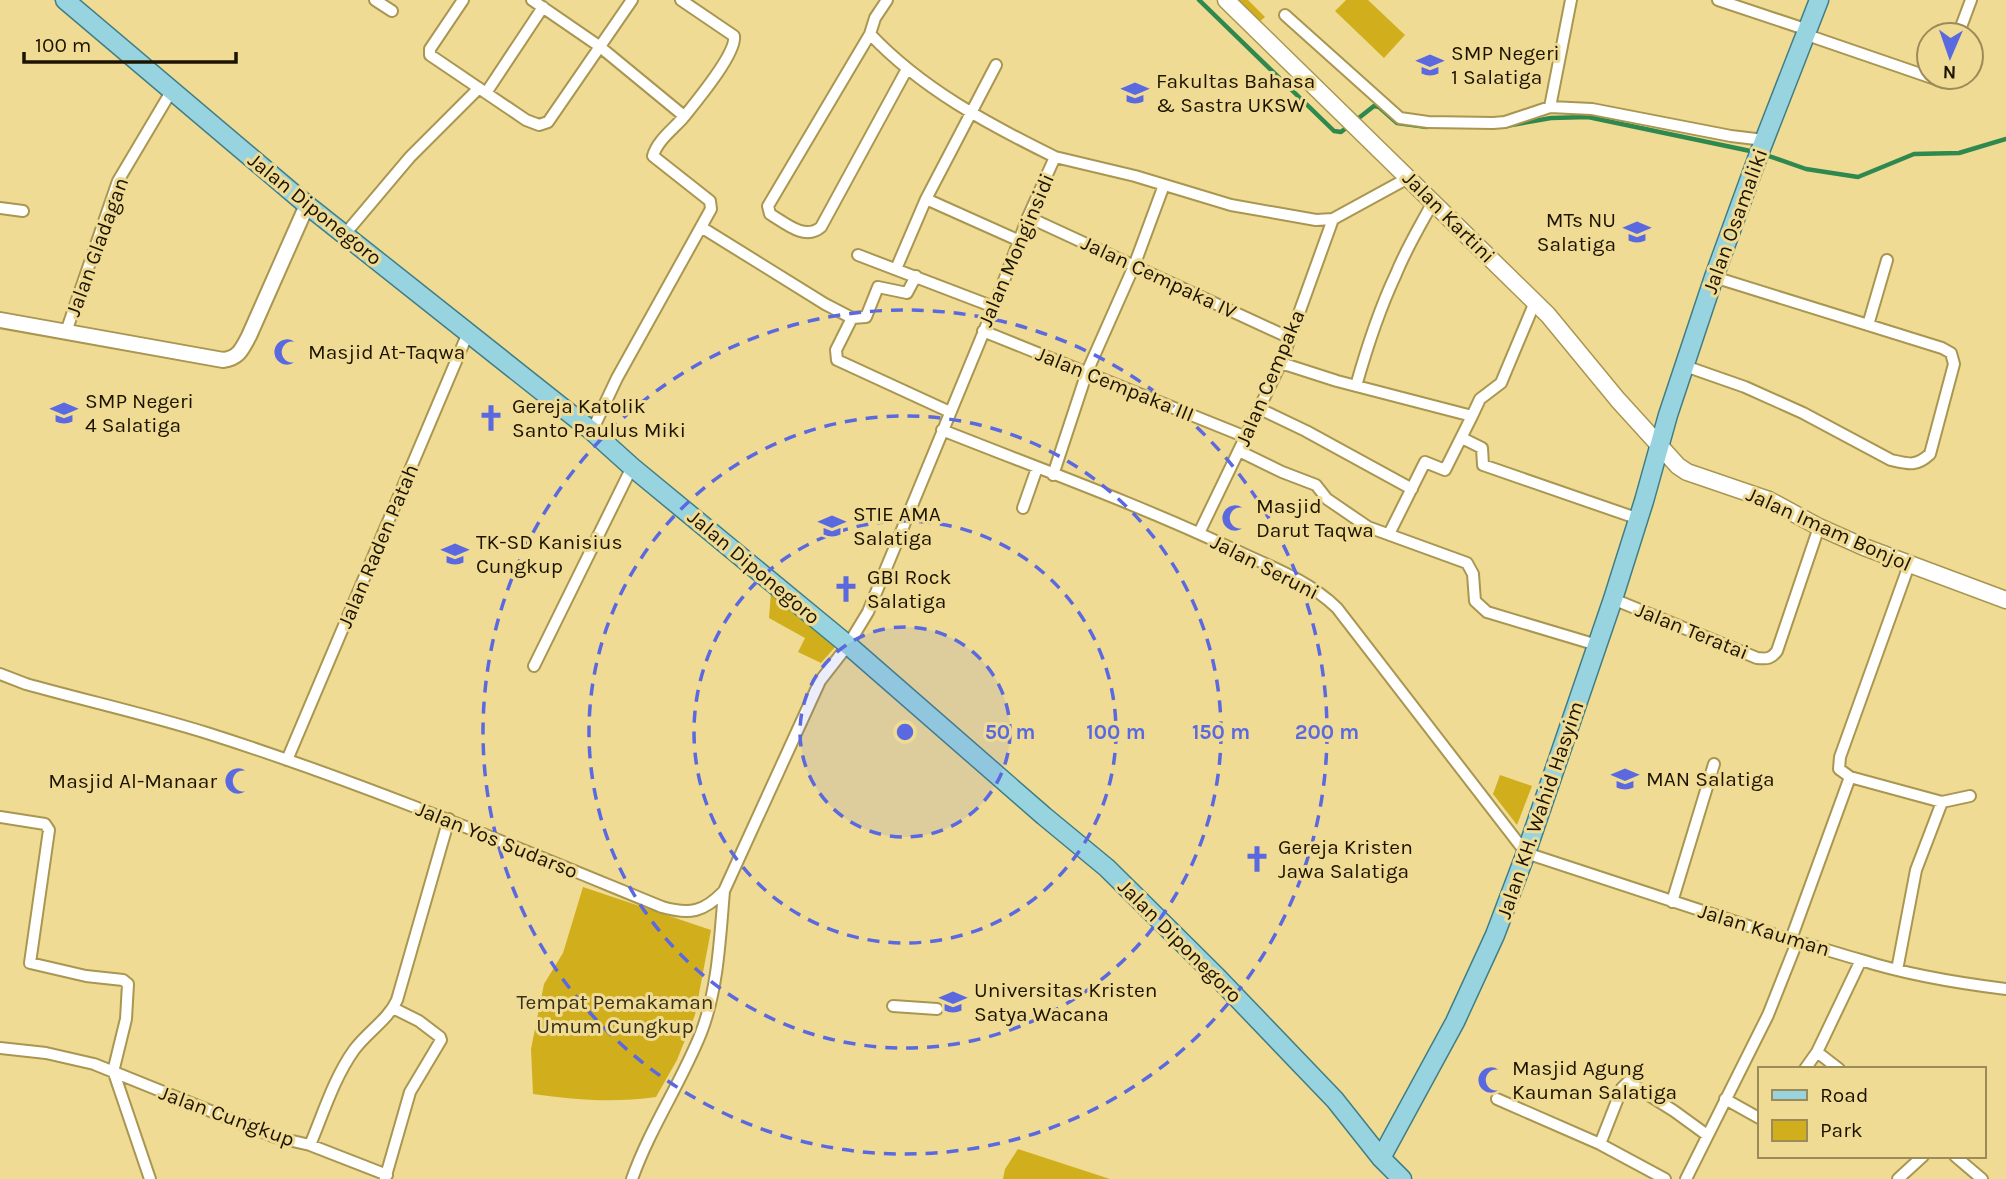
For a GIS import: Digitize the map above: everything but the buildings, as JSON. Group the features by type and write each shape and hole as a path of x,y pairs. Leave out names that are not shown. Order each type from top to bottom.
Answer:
{"main road":[{"name":"Jalan Diponegoro","path":"65,0 307,205 592,431 848,645 1107,868 1335,1100 1381,1158 1402,1179"},
{"name":"Jalan Kartini","path":"1226,0 1535,302 1660,446"},
{"name":"Jalan Osamaliki","path":"1660,446 1714,277 1819,0"},
{"name":"Jalan KH. Wahid Hasyim","path":"1381,1158 1455,1022 1495,935 1613,599 1660,446"},
{"name":"Jalan Imam Bonjol","path":"1660,446 1687,472 1769,500 1819,527 1909,565 2006,600"}],"street":[{"path":"375,0 392,10"},
{"path":"463,0 429,51 432,56 526,120 543,125 548,122 632,0"},
{"path":"533,0 599,47 684,116"},
{"path":"592,431 618,378 711,209 710,201 653,156 663,138 684,116 729,57 736,43 734,36 721,25 681,0"},
{"path":"887,0 875,18 870,34 768,206 771,214 804,232 816,231 821,227 907,69"},
{"path":"1550,107 1571,0"},
{"path":"1718,0 1915,72"},
{"path":"1963,21 1971,0"},
{"path":"345,234 410,157 483,90 543,7"},
{"path":"1285,15 1400,118 1428,122 1493,123 1505,122 1550,107 1607,111 1731,136 1761,148"},
{"path":"870,34 923,82 1006,133 1055,157"},
{"path":"896,269 926,199 996,65"},
{"name":"Jalan Gladagan","path":"66,332 118,181 172,90"},
{"name":"Jalan Monginsidi","path":"848,645 869,612 1028,217 1055,157 1114,170 1231,205 1316,220 1333,219"},
{"path":"1333,219 1408,178"},
{"path":"1053,475 1087,372 1154,218 1164,185"},
{"path":"926,199 1020,241"},
{"path":"1356,386 1383,303 1433,202"},
{"path":"0,320 223,360 233,358 240,353 249,336 307,205"},
{"path":"0,208 23,211"},
{"name":"Jalan Cempaka IV","path":"1028,217 1290,338"},
{"name":"Jalan Cempaka","path":"1199,533 1281,363 1333,219"},
{"path":"701,227 852,318 866,317 878,287 907,293 916,276"},
{"path":"858,255 993,307"},
{"path":"1868,325 1887,260"},
{"path":"1685,366 1745,387 1803,413 1891,460 1920,463 1930,454 1954,364 1951,354 1942,348 1714,277"},
{"path":"1389,534 1425,462 1445,470 1480,399 1502,383 1535,302"},
{"path":"852,318 836,350 837,360 950,412"},
{"name":"Jalan Cempaka III","path":"983,331 1247,437"},
{"name":"Jalan Raden Patah","path":"287,760 468,333"},
{"path":"1281,363 1356,386 1472,416"},
{"path":"1260,409 1412,489"},
{"name":"Jalan Seruni","path":"942,430 1199,533 1321,593 1336,608 1526,853"},
{"path":"1462,438 1482,447 1483,465 1639,519"},
{"path":"1240,451 1316,485 1327,499 1368,527 1467,564 1473,574 1475,601 1487,612 1597,645"},
{"path":"534,666 632,467"},
{"path":"1023,508 1037,468"},
{"name":"Jalan Teratai","path":"1613,599 1758,658 1773,657 1777,652 1819,527"},
{"path":"1909,565 1840,757 1841,772 1850,777 1942,802 1970,796"},
{"path":"632,1179 647,1142 701,1033 710,1002 721,937 724,891 820,681 848,645"},
{"name":"Jalan Yos Sudarso","path":"0,674 26,684 210,734 287,760 449,819 674,911 702,909 712,904 724,891"},
{"path":"1672,902 1714,764"},
{"path":"1686,1179 1768,1015 1850,777"},
{"path":"1897,970 1916,870 1942,802"},
{"path":"0,817 44,824 50,830 30,962 86,976 127,981 126,1019 113,1072 150,1179"},
{"name":"Jalan Cungkup","path":"0,1048 46,1053 94,1065 275,1137 310,1146 344,1065 357,1046 393,1008 449,819"},
{"name":"Jalan Kauman","path":"1526,853 1794,941 1861,960 1958,983 2006,989"},
{"path":"1806,1067 1817,1052 1861,960"},
{"path":"893,1006 937,1009"},
{"path":"310,1146 386,1177 410,1092 441,1040 419,1021 393,1008"},
{"path":"1817,1052 1836,1067"},
{"path":"1600,1144 1622,1088 1628,1082 1707,1135"},
{"path":"1497,1099 1600,1144 1665,1179"},
{"path":"1725,1099 1758,1117"},
{"path":"1898,1179 1921,1158"},
{"path":"1957,1158 1982,1179"}],"green space":[{"path":"1234,0 1248,0 1265,17 1258,23"},
{"path":"1346,0 1368,0 1405,35 1384,58 1335,11"},
{"path":"771,592 836,646 821,663 798,652 805,638 769,618"},
{"path":"1500,775 1532,786 1517,825 1493,794"},
{"name":"Tempat Pemakaman Umum Cungkup","path":"583,887 711,930 695,1015 677,1060 656,1097 594,1100 533,1094 531,1049 544,984 563,953"},
{"path":"1018,1149 1110,1179 1003,1179 1005,1169"}],"waterway":[{"path":"1199,0 1334,131 1341,132 1374,106 1379,107 1397,123 1427,127"},
{"path":"1506,126 1551,118 1588,117 1755,152"},
{"path":"1763,154 1806,169 1858,177 1914,154 1959,153 2006,139"}],"place":[{"name":"SMP Negeri 1 Salatiga","path":"1430,65"},
{"name":"Fakultas Bahasa & Sastra UKSW","path":"1135,93"},
{"name":"MTs NU Salatiga","path":"1637,232"},
{"name":"Masjid At-Taqwa","path":"287,352"},
{"name":"SMP Negeri 4 Salatiga","path":"64,413"},
{"name":"Gereja Katolik Santo Paulus Miki","path":"491,418"},
{"name":"Masjid Darut Taqwa","path":"1235,518"},
{"name":"STIE AMA Salatiga","path":"832,526"},
{"name":"TK-SD Kanisius Cungkup","path":"455,554"},
{"name":"GBI Rock Salatiga","path":"846,589"},
{"name":"MAN Salatiga","path":"1625,779"},
{"name":"Masjid Al-Manaar","path":"238,781"},
{"name":"Gereja Kristen Jawa Salatiga","path":"1257,859"},
{"name":"Universitas Kristen Satya Wacana","path":"953,1002"},
{"name":"Masjid Agung Kauman Salatiga","path":"1491,1080"}]}
